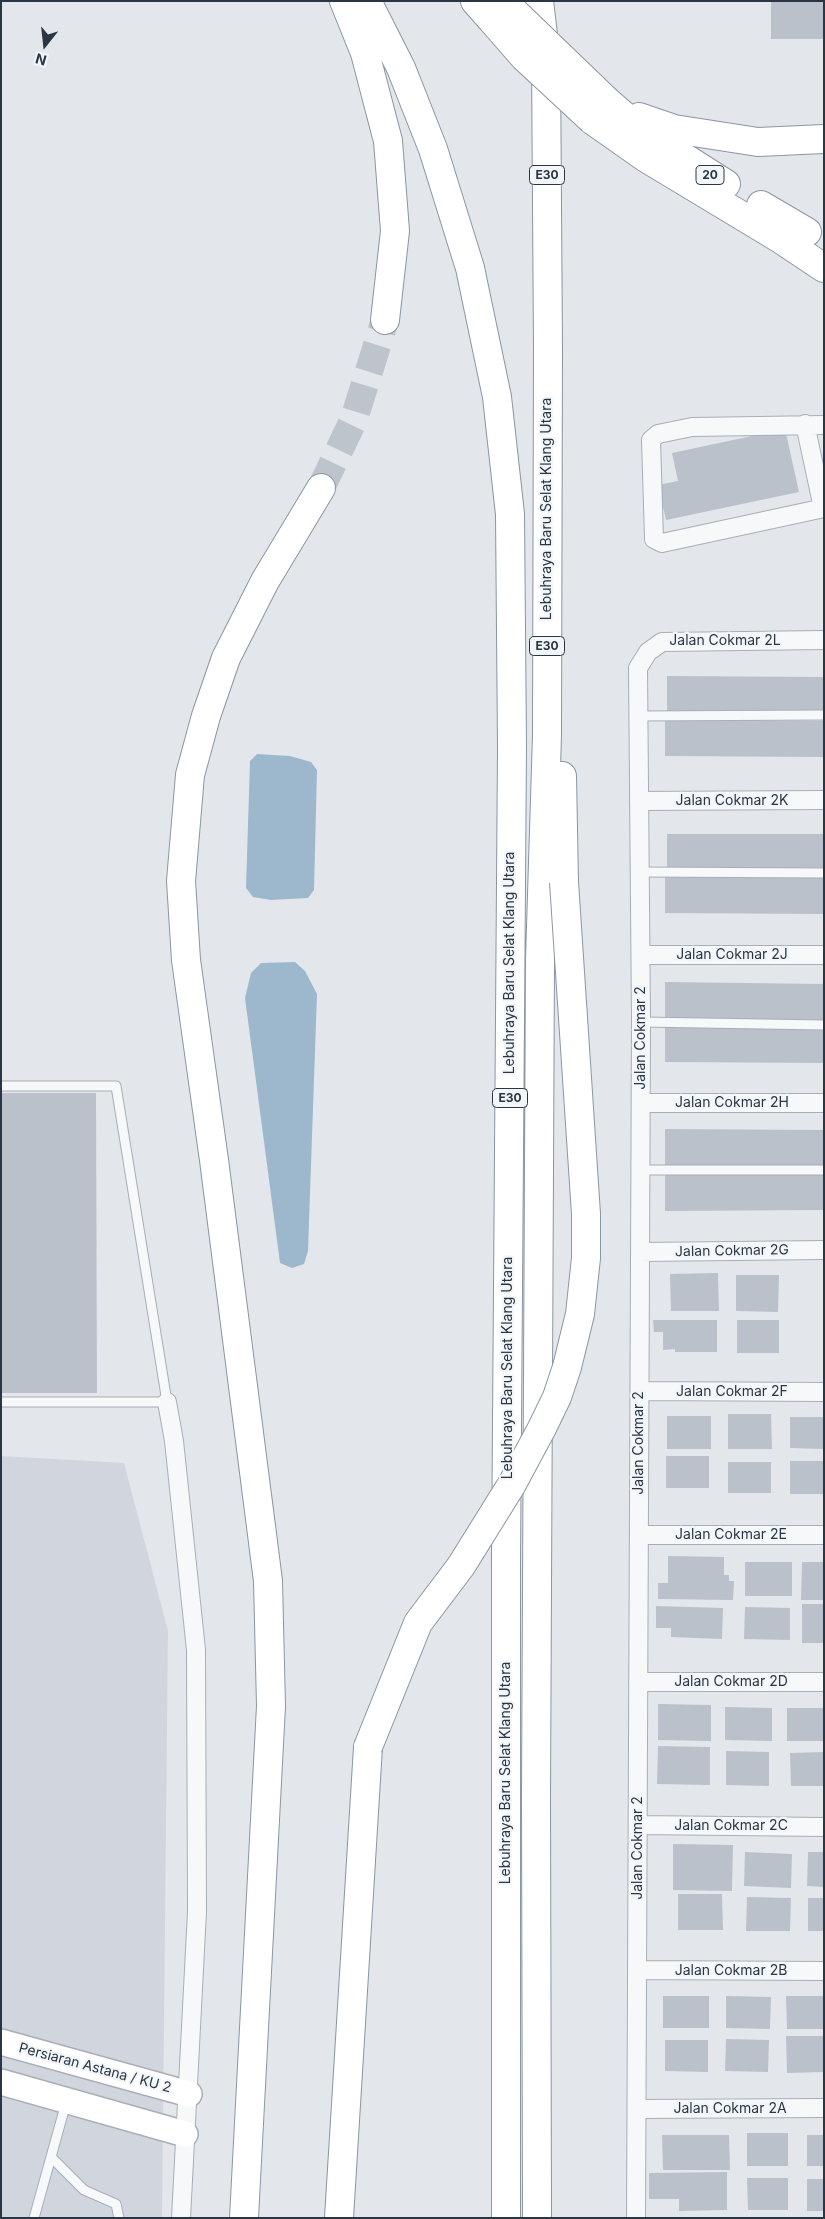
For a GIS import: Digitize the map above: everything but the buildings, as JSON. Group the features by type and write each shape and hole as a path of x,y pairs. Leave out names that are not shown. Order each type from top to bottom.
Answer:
{"highway":[{"path":"344,1 365,53 388,140 395,231 385,320"},
{"name":"Lebuhraya Baru Selat Klang Utara","path":"367,1 401,68 430,140 470,268 497,397 510,514 512,756 506,1550 504,2174 506,2218"},
{"name":"Lebuhraya Baru Selat Klang Utara","path":"537,2218 536,1836 540,959 547,735 546,60 540,1"},
{"name":"20","path":"493,6 606,110 646,158 723,198 815,235"},
{"path":"606,110 674,129 714,136 758,142 824,140"},
{"name":"20","path":"606,110 815,235"},
{"path":"646,158 782,240 824,268"},
{"path":"244,2218 271,1706 268,1581 214,1160 186,960 181,881 190,775 206,716 223,666 265,581 321,488"},
{"path":"339,2218 368,1747 418,1622 461,1566 512,1484 542,1428 557,1397 567,1367 580,1314 586,1258 586,1214 564,882 562,774 547,735"}],"street":[{"path":"805,424 824,508 662,543 654,539 651,440 653,436 692,427 805,424 824,425"},
{"name":"Jalan Cokmar 2L","path":"638,668 648,652 662,642 824,640"},
{"name":"Jalan Cokmar 2","path":"636,2218 641,1103 638,668"},
{"name":"Jalan Cokmar 2K","path":"639,801 824,800"},
{"name":"Jalan Cokmar 2J","path":"641,955 824,955"},
{"name":"Jalan Cokmar 2H","path":"641,1103 824,1103"},
{"name":"Jalan Cokmar 2G","path":"640,1252 824,1250"},
{"name":"Jalan Cokmar 2F","path":"640,1391 824,1392"},
{"path":"167,1402 174,1441 196,1650 197,1912 189,2094 181,2218"},
{"name":"Jalan Cokmar 2E","path":"639,1535 824,1535"},
{"name":"Jalan Cokmar 2D","path":"638,1682 824,1682"},
{"name":"Jalan Cokmar 2C","path":"638,1825 824,1827"},
{"name":"Jalan Cokmar 2B","path":"637,1970 824,1971"},
{"name":"Persiaran Astana / KU 2","path":"1,2042 189,2094"},
{"path":"1,2082 185,2134"},
{"name":"Jalan Cokmar 2A","path":"637,2109 824,2108"}],"lane":[{"path":"638,716 824,715"},
{"path":"640,872 824,873"},
{"path":"641,1022 824,1025"},
{"path":"1,1086 116,1086 167,1402 1,1402"},
{"path":"640,1170 824,1170"},
{"path":"34,2218 67,2100"},
{"path":"51,2157 84,2190 116,2204 120,2218"}],"shaded area":[{"path":"1,1456 124,1463 168,1631 162,2218 1,2218"}],"water":[{"path":"257,754 290,756 311,762 317,770 314,890 308,898 271,900 253,897 246,888 250,761"},
{"path":"295,962 305,971 317,994 308,1251 304,1264 292,1268 280,1263 245,998 251,973 261,963"}],"tunnel":[{"path":"321,488 354,419 385,320"}]}
